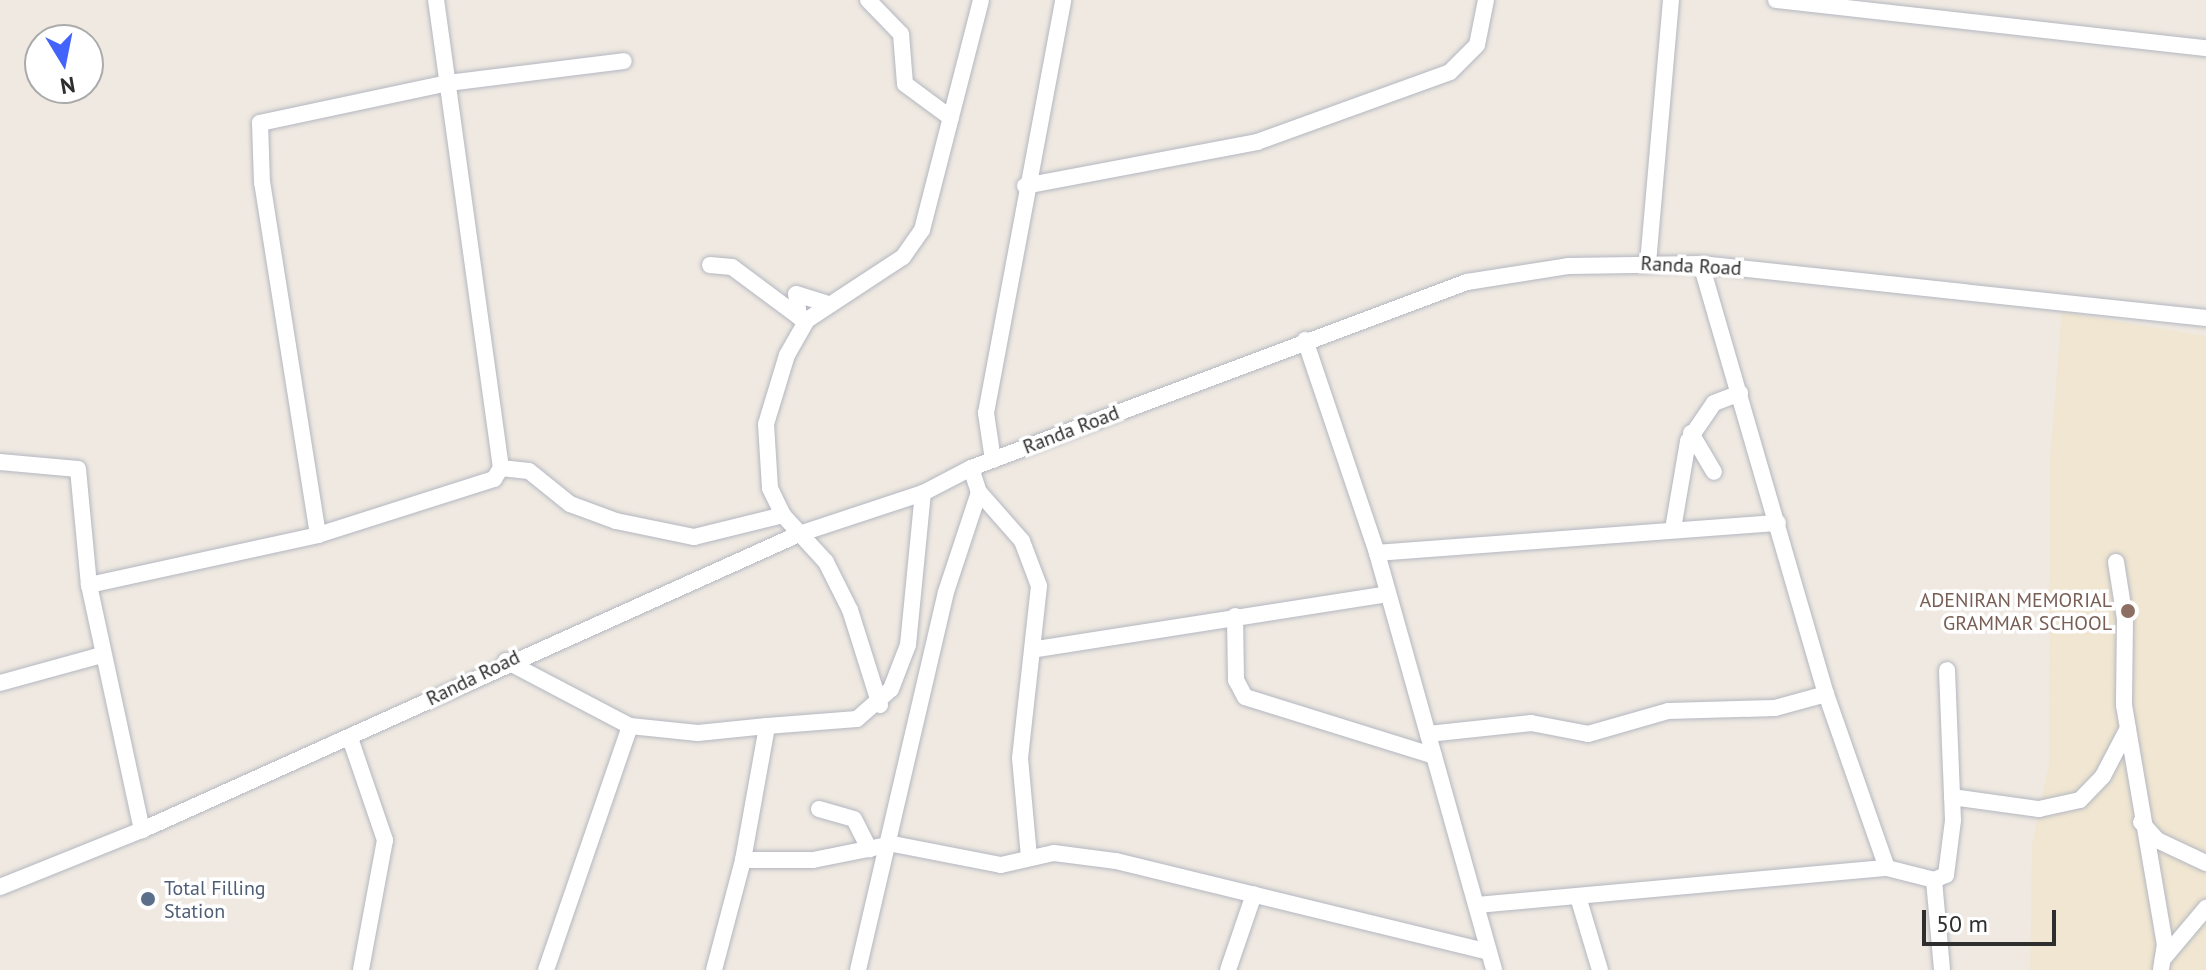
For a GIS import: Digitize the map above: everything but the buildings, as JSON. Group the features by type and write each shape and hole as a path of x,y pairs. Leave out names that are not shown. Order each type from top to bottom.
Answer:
{"street":[{"path":"89,585 318,535 494,479 501,468 436,0"},
{"path":"868,0 901,34 905,84 951,118"},
{"path":"880,705 850,610 826,562 783,515 770,488 766,424 787,355 826,303 914,244 981,0"},
{"path":"993,460 986,413 1025,186 1063,0"},
{"path":"1025,186 1257,142 1450,72 1477,45 1486,0"},
{"path":"1648,263 1671,0"},
{"path":"1776,0 2206,48"},
{"path":"318,535 262,183 260,123 448,83 624,61"},
{"name":"Randa Road","path":"0,887 142,830 350,738 506,661 799,534 923,493 971,468 1305,340 1467,282 1648,263 1701,264 2206,318"},
{"path":"1701,264 1826,694 1887,868"},
{"path":"710,265 732,267 799,317 796,294 826,303"},
{"path":"1305,340 1377,553 1494,970"},
{"path":"1673,529 1691,433 1714,403 1740,393"},
{"path":"1691,433 1714,472"},
{"path":"0,462 78,469 89,585 142,830"},
{"path":"501,468 529,471 570,504 616,521 694,537 783,515"},
{"path":"971,468 979,492 1022,541 1034,568 1042,612 1020,758 1029,856"},
{"path":"858,970 893,844 946,592 979,492"},
{"path":"506,661 630,726 671,733 857,719 880,705 908,645 923,493"},
{"path":"1377,553 1778,523"},
{"path":"2116,562 2128,728 2162,965"},
{"path":"1037,649 1388,594"},
{"path":"1235,616 1236,680 1245,697 1434,756"},
{"path":"1,680 102,655"},
{"path":"1934,880 1950,868 1952,797 1947,670"},
{"path":"1428,734 1531,723 1588,734 1668,711 1775,708 1826,694"},
{"path":"546,970 630,726"},
{"path":"714,970 743,860 767,726"},
{"path":"1952,797 2039,809 2080,800 2103,776 2128,728"},
{"path":"350,738 385,840 361,970"},
{"path":"819,809 854,819 869,849"},
{"path":"2140,821 2157,840 2206,863"},
{"path":"743,860 813,860 893,844 1001,865 1029,856 1116,861 1488,952"},
{"path":"1477,905 1579,900 1887,868 1934,880"},
{"path":"1934,880 1942,970"},
{"path":"1228,970 1254,894"},
{"path":"1579,900 1600,970"},
{"path":"2162,965 2206,908"}],"shaded area":[{"name":"ADENIRAN MEMORIAL GRAMMAR SCHOOL","path":"2062,312 2206,336 2206,970 2030,970 2032,845 2049,764 2050,459"}],"place":[{"name":"ADENIRAN MEMORIAL GRAMMAR SCHOOL","path":"2128,611"},
{"name":"Total Filling Station","path":"148,899"}]}
